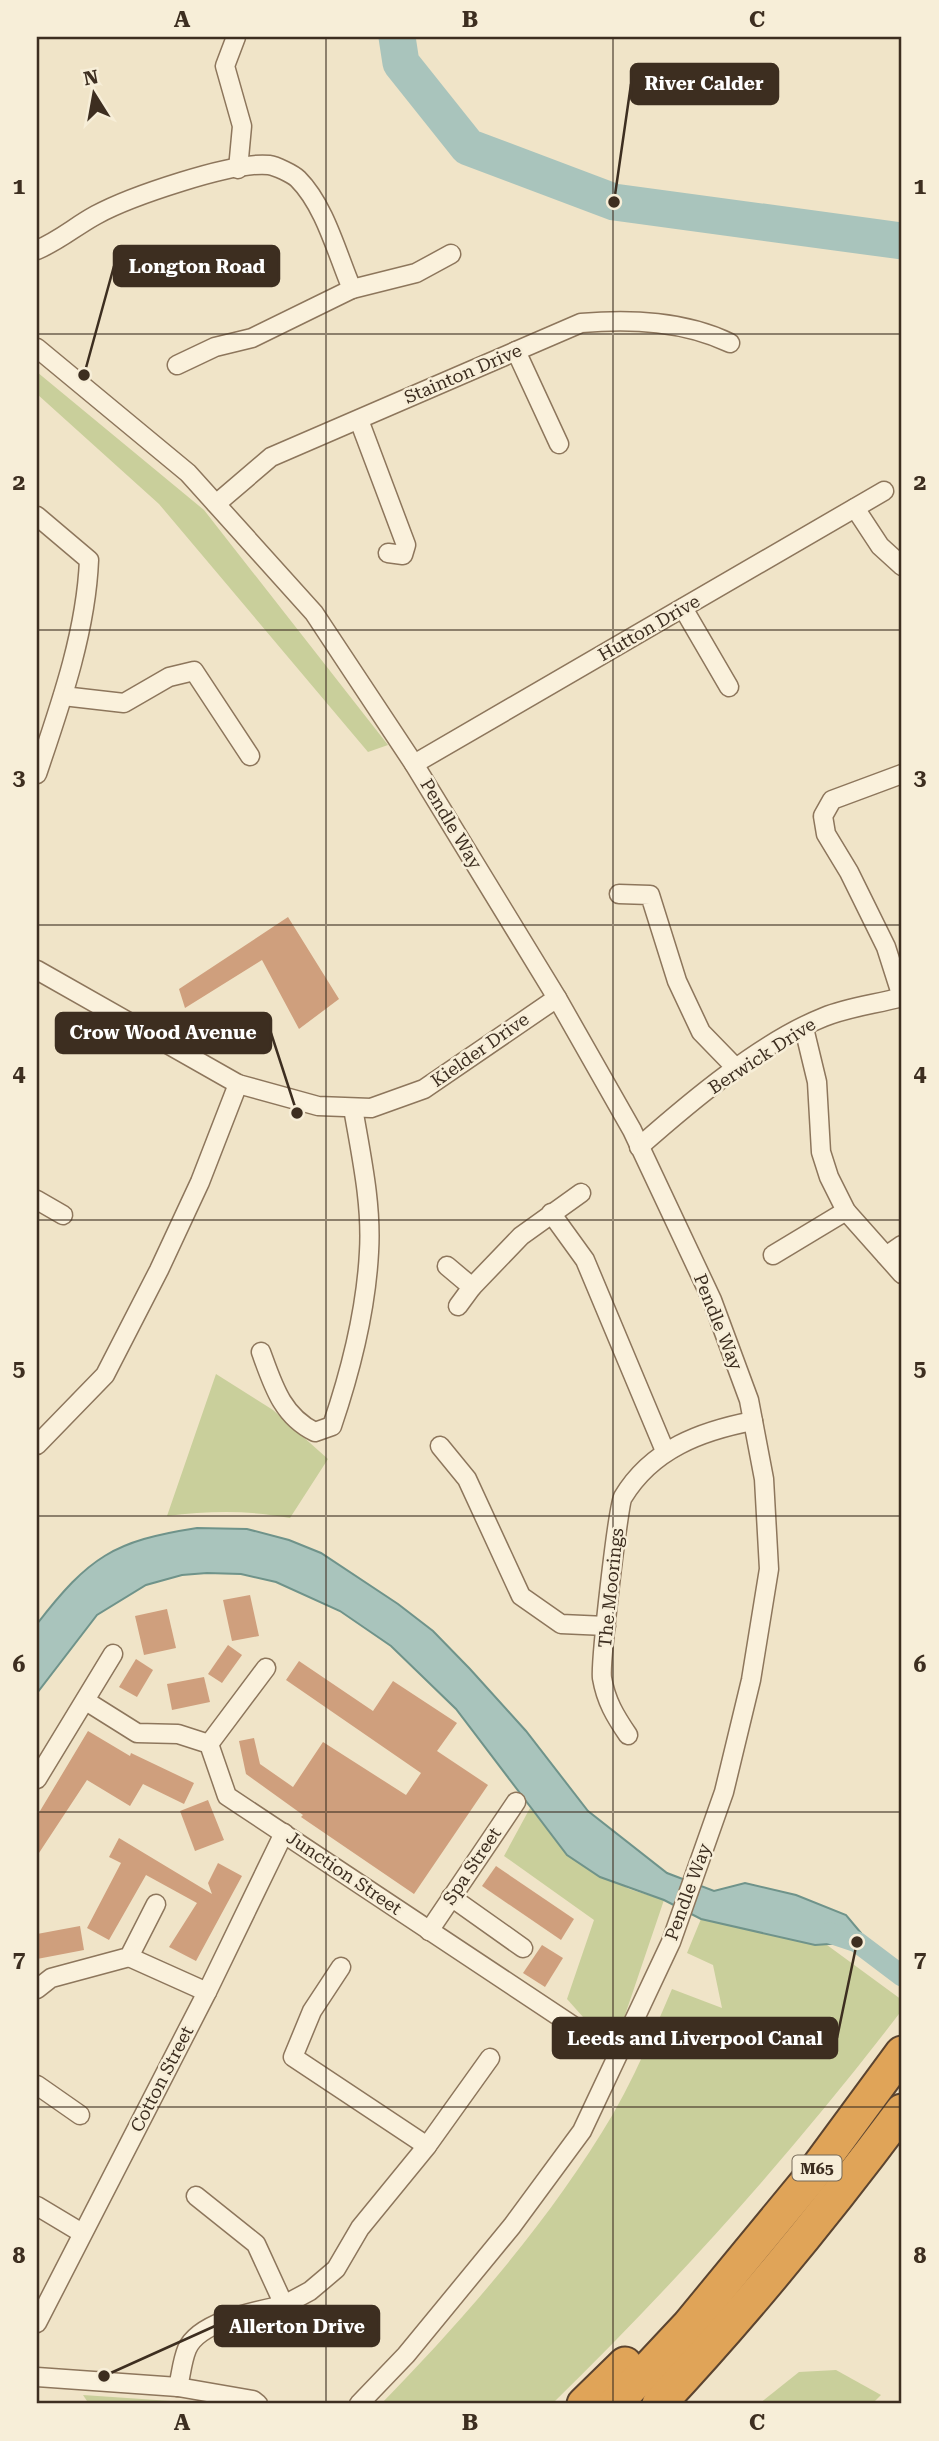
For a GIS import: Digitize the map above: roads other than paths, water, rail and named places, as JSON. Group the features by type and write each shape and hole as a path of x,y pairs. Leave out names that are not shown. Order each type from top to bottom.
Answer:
{"highway":[{"name":"M65","path":"615,2404 689,2325 810,2178 902,2053"},
{"name":"M65","path":"659,2404 718,2342 801,2242 902,2111"},
{"path":"681,2404 769,2299 801,2242"},
{"path":"584,2404 663,2326 726,2279"}],"street":[{"path":"236,37 225,66 242,126 238,169"},
{"path":"37,250 62,239 93,216 142,193 238,169 270,165 297,178 319,212 352,289"},
{"path":"177,365 215,347 252,338 278,327 352,289 416,273 451,254"},
{"name":"Stainton Drive","path":"216,504 271,457 581,323 624,319 703,330 730,343"},
{"name":"Pendle Way","path":"37,348 188,473 314,612 414,764 557,998 639,1147 712,1300 749,1400 764,1479 769,1569 751,1680 723,1792 671,1942 582,2131 512,2226 405,2356 359,2404"},
{"path":"516,351 559,444"},
{"path":"359,420 406,545 403,555 388,553"},
{"name":"Hutton Drive","path":"414,764 884,491"},
{"path":"855,508 880,546 902,566"},
{"path":"37,516 89,560 88,587 63,696 43,733 37,774"},
{"path":"683,608 729,687"},
{"path":"63,696 124,703 169,677 194,671 250,756"},
{"path":"902,774 832,800 823,816 826,834 849,872 886,947 902,997"},
{"path":"619,894 650,895 677,981 701,1032 736,1068"},
{"name":"Kielder Drive","path":"37,970 238,1084 318,1106 353,1108 370,1108 424,1089 557,998"},
{"name":"Berwick Drive","path":"639,1147 736,1068 824,1016 902,997"},
{"path":"804,1028 817,1082 821,1152 829,1177 846,1211 902,1274"},
{"path":"37,1445 104,1375 188,1207 238,1084"},
{"path":"261,1352 275,1391 294,1418 315,1432 332,1426 353,1367 369,1252 366,1182 353,1108"},
{"path":"458,1306 512,1244 580,1193"},
{"path":"37,1200 63,1214"},
{"path":"773,1255 846,1211"},
{"path":"551,1213 584,1260 665,1451"},
{"path":"886,1256 902,1245"},
{"path":"447,1266 472,1287"},
{"name":"The Moorings","path":"628,1735 609,1707 602,1674 621,1499 665,1451 714,1429 753,1421"},
{"path":"440,1446 467,1479 521,1596 561,1624 606,1626"},
{"path":"37,1779 113,1654"},
{"path":"86,1702 137,1733 178,1734 209,1744 267,1668"},
{"name":"Junction Street","path":"209,1744 227,1796 617,2055"},
{"name":"Spa Street","path":"429,1931 516,1802"},
{"name":"Cotton Street","path":"37,2323 207,1992 284,1833"},
{"path":"452,1897 523,1948"},
{"path":"130,1957 156,1904"},
{"path":"37,1989 51,1978 130,1957 207,1992"},
{"path":"341,1967 312,2011 293,2057 427,2146"},
{"path":"178,2387 187,2347 208,2328 284,2305 310,2291 336,2269 360,2228 427,2146 490,2058"},
{"path":"37,2085 80,2115"},
{"path":"196,2196 256,2244 284,2305"},
{"path":"37,2206 82,2233"},
{"path":"37,2377 178,2387 253,2400 258,2404"}],"water":[{"path":"197,1528 247,1529 289,1540 321,1553 398,1604 433,1631 526,1731 588,1811 667,1873 714,1891 745,1883 796,1895 846,1915 861,1933 857,1942 815,1945 701,1919 664,1900 600,1877 567,1855 456,1709 391,1646 340,1611 276,1582 241,1574 207,1573 182,1575 146,1585 97,1615 37,1693 37,1624 72,1583 88,1568 123,1546"}],"waterway":[{"path":"397,37 401,63 468,147 614,202 902,241"},
{"path":"830,1933 857,1942 902,1976"}],"place":[{"name":"River Calder","path":"614,202"},
{"name":"Longton Road","path":"84,375"},
{"name":"Crow Wood Avenue","path":"297,1113"},
{"name":"Leeds and Liverpool Canal","path":"857,1942"},
{"name":"Allerton Drive","path":"104,2376"}]}
